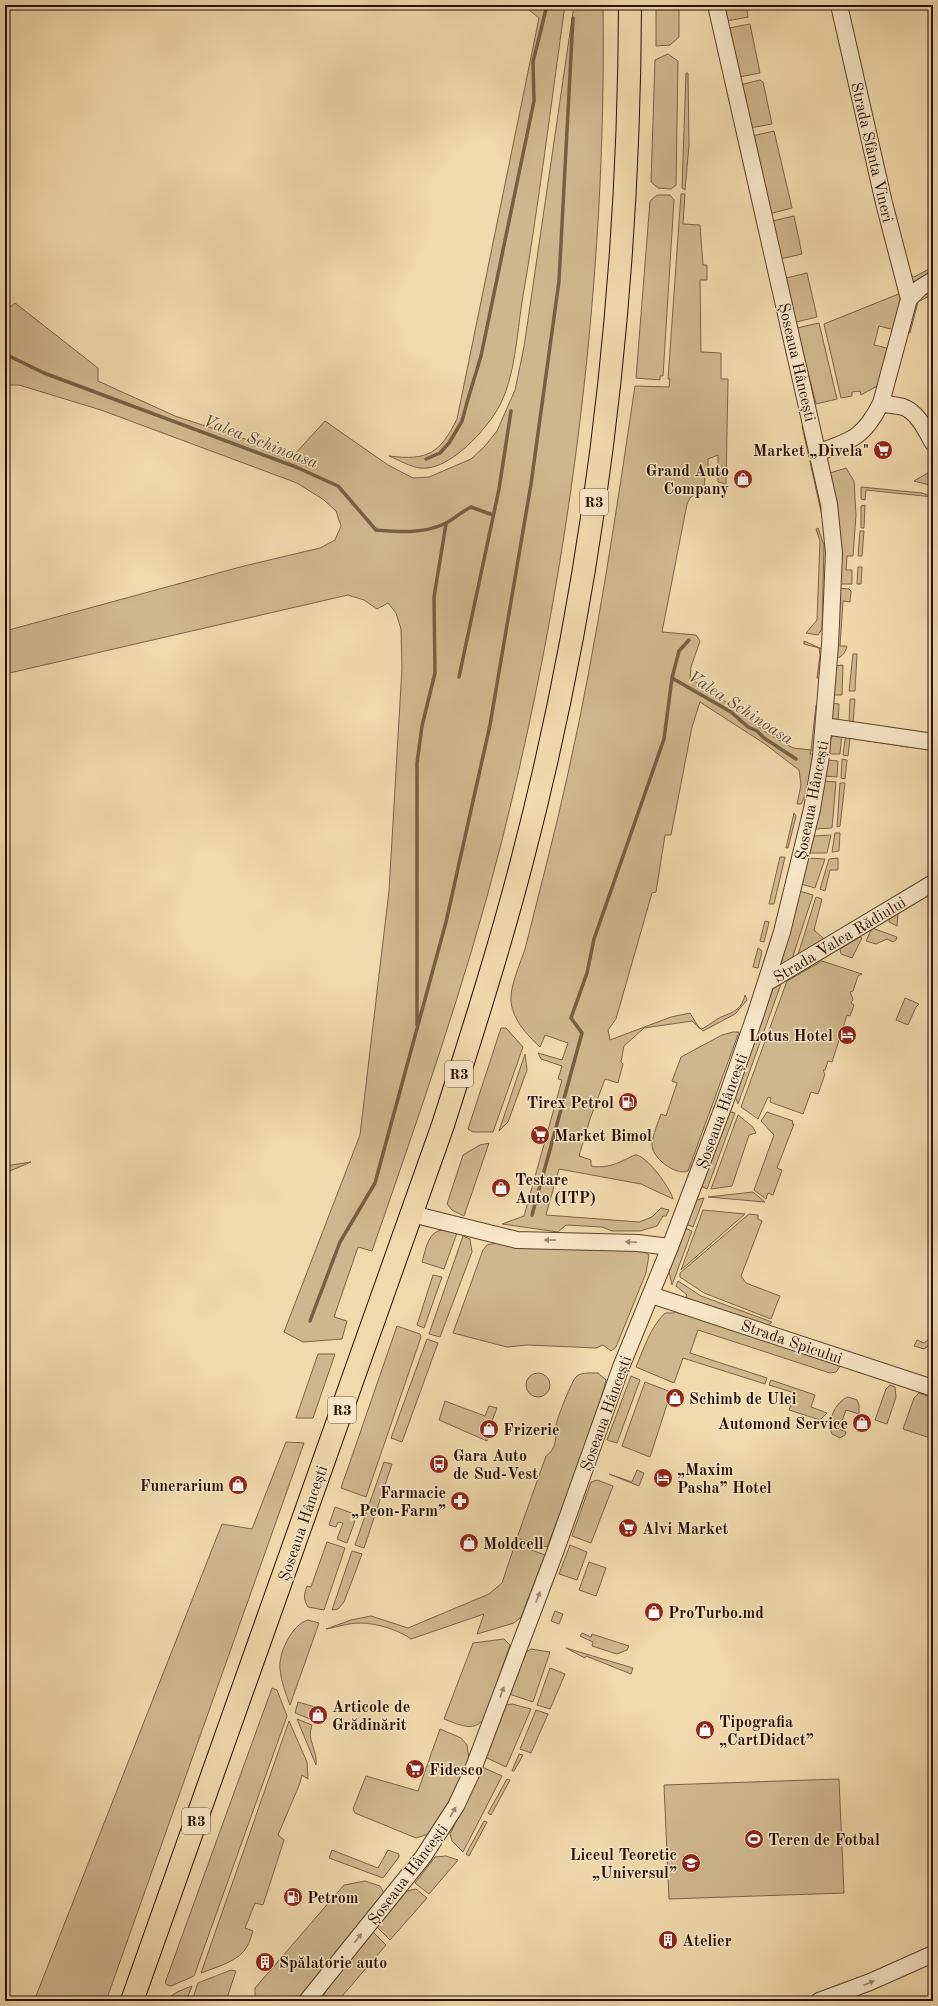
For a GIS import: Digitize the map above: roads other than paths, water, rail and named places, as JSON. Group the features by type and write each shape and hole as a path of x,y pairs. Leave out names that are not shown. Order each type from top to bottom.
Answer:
{"highway":[{"name":"Șoseaua Hâncești","path":"132,2001 443,1125 506,924 527,842 569,653 604,431 618,301 625,194 630,5"}],"street":[{"name":"Șoseaua Hâncești","path":"307,2001 423,1857 456,1806 472,1772 554,1555 621,1367 670,1247 725,1102 782,932 812,809 824,726 834,553 829,504 819,452 716,5"},
{"name":"Strada Sfânta Vineri","path":"839,5 884,203 909,299"},
{"path":"819,452 849,442 859,435 868,425 882,403 909,299 920,288 933,280"},
{"path":"882,403 904,407 912,412 919,420 933,443"},
{"path":"824,726 933,742"},
{"name":"Strada Valea Rădiului","path":"766,982 933,884"},
{"path":"412,1214 517,1240 638,1242 670,1247"},
{"name":"Strada Spicului","path":"651,1295 933,1388"},
{"path":"819,2001 870,1982 933,1954"}],"waterway":[{"path":"426,459 440,453 449,443 462,421 481,356 534,101 533,62 547,5"},
{"path":"310,1321 340,1242 375,1183 446,922 490,725 531,484 559,281 573,18"},
{"name":"Valea Schinoasa","path":"5,354 44,373 296,467 338,486 376,530 402,532 419,531 436,527 471,507 493,515"},
{"path":"459,677 499,489 511,411"},
{"path":"417,1025 417,763 422,726 435,673 434,597 446,524"},
{"path":"532,1215 582,1033 571,1018 587,973 594,939 664,739 672,678 679,651 689,640"},
{"name":"Valea Schinoasa","path":"672,678 731,712 748,727 757,731 764,738 796,759"}],"place":[{"name":"Market „Divela\"","path":"883,450"},
{"name":"Grand Auto Company","path":"743,479"},
{"name":"Lotus Hotel","path":"847,1035"},
{"name":"Tirex Petrol","path":"628,1102"},
{"name":"Market Bimol","path":"540,1135"},
{"name":"Testare Auto (ITP)","path":"501,1188"},
{"name":"Schimb de Ulei","path":"675,1398"},
{"name":"Automond Service","path":"862,1423"},
{"name":"Frizerie","path":"489,1429"},
{"name":"Gara Auto de Sud-Vest","path":"439,1464"},
{"name":"„Maxim Pasha” Hotel","path":"663,1478"},
{"name":"Funerarium","path":"238,1485"},
{"name":"Farmacie „Peon-Farm”","path":"460,1501"},
{"name":"Alvi Market","path":"628,1528"},
{"name":"Moldcell","path":"469,1543"},
{"name":"ProTurbo.md","path":"654,1612"},
{"name":"Articole de Grădinărit","path":"318,1715"},
{"name":"Tipografia „CartDidact”","path":"705,1730"},
{"name":"Fidesco","path":"415,1769"},
{"name":"Teren de Fotbal","path":"754,1839"},
{"name":"Liceul Teoretic „Universul”","path":"691,1863"},
{"name":"Petrom","path":"293,1897"},
{"name":"Atelier","path":"668,1940"},
{"name":"Spălatorie auto","path":"265,1962"}]}
